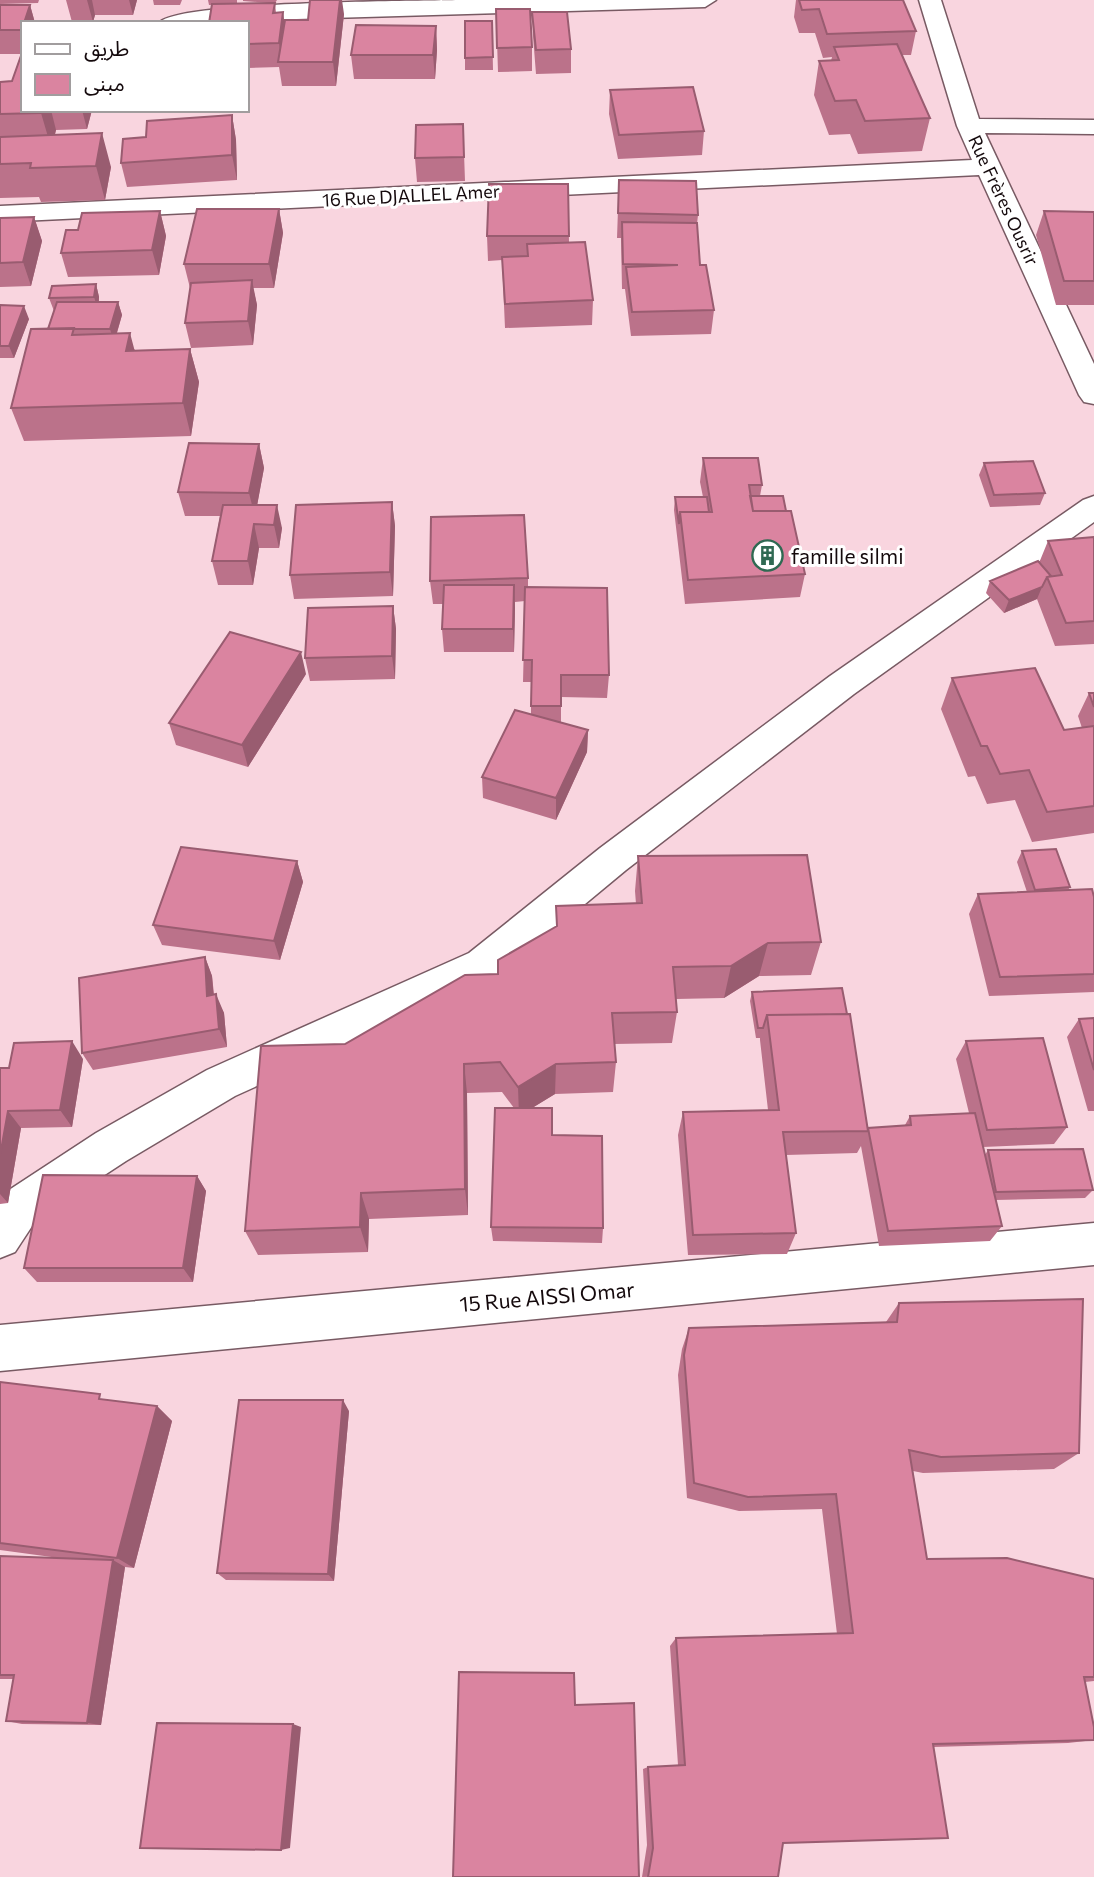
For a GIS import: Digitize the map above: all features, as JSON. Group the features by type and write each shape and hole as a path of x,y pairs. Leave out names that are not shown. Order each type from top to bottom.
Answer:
{"street":[{"path":"182,21 232,13 705,0"},
{"name":"Rue Frères Ousrir","path":"930,0 970,126 1094,395"},
{"path":"970,126 1094,128"},
{"name":"16 Rue DJALLEL Amer","path":"0,214 989,167"},
{"path":"0,1237 22,1206 111,1147 222,1083 483,965 613,859 831,693 1094,507"},
{"name":"15 Rue AISSI Omar","path":"0,1348 1094,1244"}],"building":[{"path":"310,0 340,0 333,62 278,62 285,20 308,20"},
{"path":"799,0 903,0 916,31 827,34 819,9 802,10"},
{"path":"275,3 273,13 283,12 279,43 248,44 248,21 209,21 212,4"},
{"path":"0,5 30,5 25,21 21,21 21,30 0,30"},
{"path":"496,9 530,9 532,47 497,48"},
{"path":"532,12 567,12 571,49 536,50"},
{"path":"465,21 492,21 493,57 465,58"},
{"path":"356,25 436,26 433,55 351,55"},
{"path":"897,44 930,118 865,121 856,100 835,101 819,61 839,60 834,47"},
{"path":"21,56 21,112 41,113 0,114 0,82 12,81"},
{"path":"693,87 704,131 619,135 610,90"},
{"path":"232,115 232,155 121,163 123,139 146,137 147,121"},
{"path":"463,124 464,157 415,158 416,125"},
{"path":"102,133 96,166 30,168 31,163 0,164 0,137"},
{"path":"619,180 696,181 698,215 618,213"},
{"path":"489,184 568,184 569,236 487,236"},
{"path":"197,209 279,209 269,264 184,264"},
{"path":"160,211 152,250 61,253 66,230 78,230 82,213"},
{"path":"1044,211 1094,212 1094,281 1064,281"},
{"path":"34,217 23,262 0,263 0,218"},
{"path":"622,222 697,223 700,265 706,265 714,310 632,312 626,267 678,265 623,264"},
{"path":"585,242 593,300 505,304 502,257 528,256 527,244"},
{"path":"252,280 248,321 185,323 191,283"},
{"path":"96,284 94,297 49,298 52,286"},
{"path":"57,302 118,302 110,329 48,329"},
{"path":"0,305 24,306 9,346 0,346"},
{"path":"74,328 72,335 130,333 126,351 190,349 183,403 11,408 31,329"},
{"path":"189,443 259,444 249,493 178,492"},
{"path":"703,458 758,458 762,485 749,485 753,511 791,511 805,574 688,580 680,512 712,512"},
{"path":"1033,461 1045,493 994,495 984,463"},
{"path":"750,496 783,496 786,511 753,511"},
{"path":"675,497 707,497 709,512 680,512 679,524"},
{"path":"392,502 390,572 290,575 296,505"},
{"path":"223,505 277,505 274,525 254,524 248,561 212,561"},
{"path":"524,515 528,578 430,581 431,517"},
{"path":"1094,537 1094,621 1066,623 1047,577 1062,575 1048,541"},
{"path":"1038,561 1051,576 1047,577 1042,587 1009,600 990,581"},
{"path":"444,585 514,585 513,629 442,629"},
{"path":"525,587 607,588 609,675 561,675 561,706 531,706 532,660 523,660"},
{"path":"393,606 392,656 305,658 308,608"},
{"path":"230,632 301,652 242,745 169,723"},
{"path":"1035,668 1064,730 1094,726 1094,806 1047,812 1029,770 1000,774 987,746 981,746 952,678"},
{"path":"1089,693 1094,693 1094,707"},
{"path":"515,710 588,730 556,798 482,777"},
{"path":"181,847 297,861 274,941 153,925"},
{"path":"1056,849 1070,887 1035,890 1022,851"},
{"path":"807,855 821,942 768,943 731,966 673,967 677,1012 612,1013 616,1062 556,1064 518,1087 500,1062 464,1064 465,1189 361,1193 360,1227 245,1231 261,1046 345,1044 465,975 498,974 498,960 557,926 556,906 642,903 638,856"},
{"path":"1092,889 1094,974 1000,977 978,894"},
{"path":"205,957 207,996 216,994 219,1029 82,1053 79,978"},
{"path":"842,988 847,1014 767,1015 763,1028 758,1028 752,992"},
{"path":"850,1014 868,1131 783,1132 796,1233 693,1235 683,1112 779,1110 767,1015"},
{"path":"1094,1018 1094,1070 1079,1019"},
{"path":"1043,1038 1067,1127 987,1130 966,1041"},
{"path":"72,1041 60,1110 8,1111 0,1156 0,1068 9,1068 14,1043"},
{"path":"495,1108 552,1108 552,1135 602,1136 603,1228 491,1227"},
{"path":"975,1113 1002,1226 888,1231 868,1128 911,1125 910,1116"},
{"path":"1083,1149 1093,1190 996,1192 988,1150"},
{"path":"43,1175 197,1176 183,1268 24,1268"},
{"path":"1083,1299 1079,1453 941,1457 909,1450 927,1559 1007,1558 1094,1579 1094,1677 1084,1677 1094,1740 933,1744 948,1838 783,1843 778,1877 648,1877 653,1848 648,1767 685,1765 676,1638 853,1633 836,1494 748,1497 694,1483 684,1355 689,1328 897,1322 899,1303"},
{"path":"0,1382 100,1394 99,1399 157,1406 117,1558 0,1543"},
{"path":"239,1400 343,1400 328,1574 217,1573"},
{"path":"0,1556 113,1560 87,1723 6,1721 14,1675 0,1675"},
{"path":"459,1672 574,1673 575,1705 634,1703 639,1877 453,1877"},
{"path":"157,1723 293,1724 281,1850 140,1848"}],"place":[{"name":"famille silmi","path":"768,555"}]}
